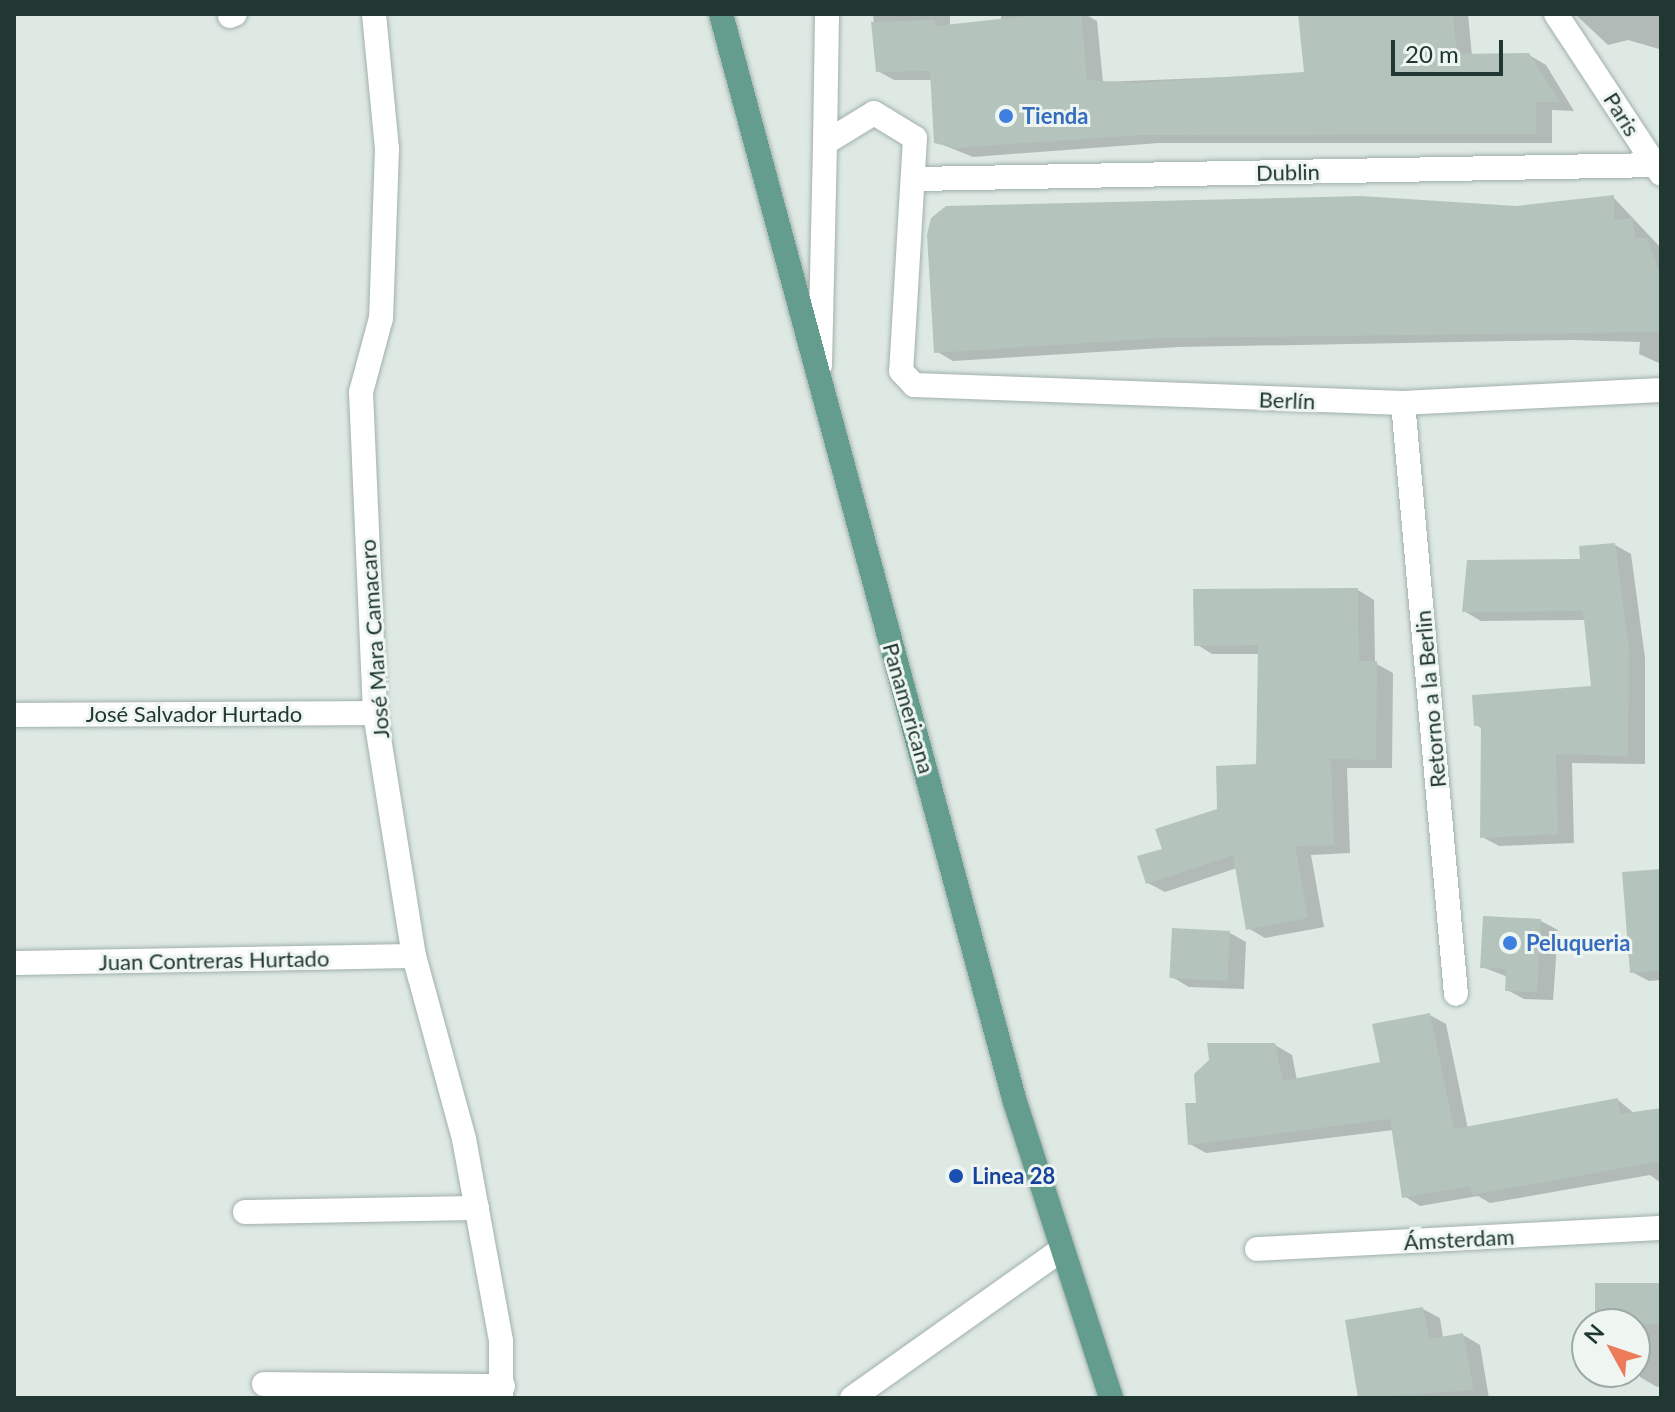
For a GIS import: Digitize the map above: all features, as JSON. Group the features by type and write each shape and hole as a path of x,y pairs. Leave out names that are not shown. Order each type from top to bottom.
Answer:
{"main road":[{"name":"Panamericana","path":"721,14 819,390 1061,1250 1111,1398"}],"street":[{"name":"José Mara Camacaro","path":"374,14 387,149 385,232 381,318 361,392 375,713 414,956 477,1208 502,1392"},
{"path":"819,390 827,14"},
{"name":"Paris","path":"1556,14 1659,168"},
{"path":"825,143 874,113 915,138 916,179"},
{"name":"Dublin","path":"916,179 1659,168"},
{"name":"Berlín","path":"916,179 901,371 914,385 1403,403 1661,390"},
{"name":"Retorno a la Berlin","path":"1403,403 1456,994"},
{"name":"José Salvador Hurtado","path":"14,715 375,713"},
{"name":"Juan Contreras Hurtado","path":"14,963 414,956"},
{"path":"245,1212 477,1208"},
{"name":"Ámsterdam","path":"1257,1249 1661,1228"},
{"path":"852,1398 1061,1250"},
{"path":"264,1384 502,1392"}],"building":[{"path":"1046,14 1081,14 1087,80 1136,83 1304,72 1298,14 1453,14 1457,54 1529,53 1560,102 1536,102 1536,134 1141,135 955,148 934,143 930,71 876,72 871,22 935,20 935,26"},
{"path":"1614,195 1614,220 1632,218 1636,238 1647,238 1661,278 1661,332 1161,338 934,353 927,235 931,218 946,206 1361,196 1516,206"},
{"path":"1615,543 1629,648 1628,756 1556,754 1558,834 1480,838 1481,725 1474,726 1472,695 1591,686 1583,611 1462,612 1467,560 1580,559 1579,546"},
{"path":"1358,588 1359,661 1377,661 1376,760 1331,759 1334,845 1295,846 1308,918 1246,930 1233,855 1146,884 1137,856 1162,849 1155,829 1217,809 1216,766 1256,764 1258,645 1194,646 1193,589"},
{"path":"1661,869 1661,970 1630,973 1622,872"},
{"name":"Peluqueria","path":"1483,916 1541,919 1537,992 1505,991 1506,969 1480,968"},
{"path":"1172,928 1230,931 1227,981 1169,978"},
{"path":"1430,1013 1454,1129 1618,1098 1620,1114 1661,1108 1661,1161 1472,1195 1470,1186 1402,1198 1390,1119 1188,1145 1185,1103 1196,1103 1194,1074 1209,1060 1207,1043 1275,1043 1283,1081 1380,1062 1372,1024"},
{"path":"1595,1283 1661,1283 1661,1324 1651,1324 1651,1308 1595,1308"},
{"path":"1423,1307 1429,1339 1463,1333 1474,1390 1358,1398 1345,1320"}],"place":[{"name":"Tienda","path":"1006,116"},
{"name":"Peluqueria","path":"1510,943"},
{"name":"Linea 28","path":"956,1176"}]}
